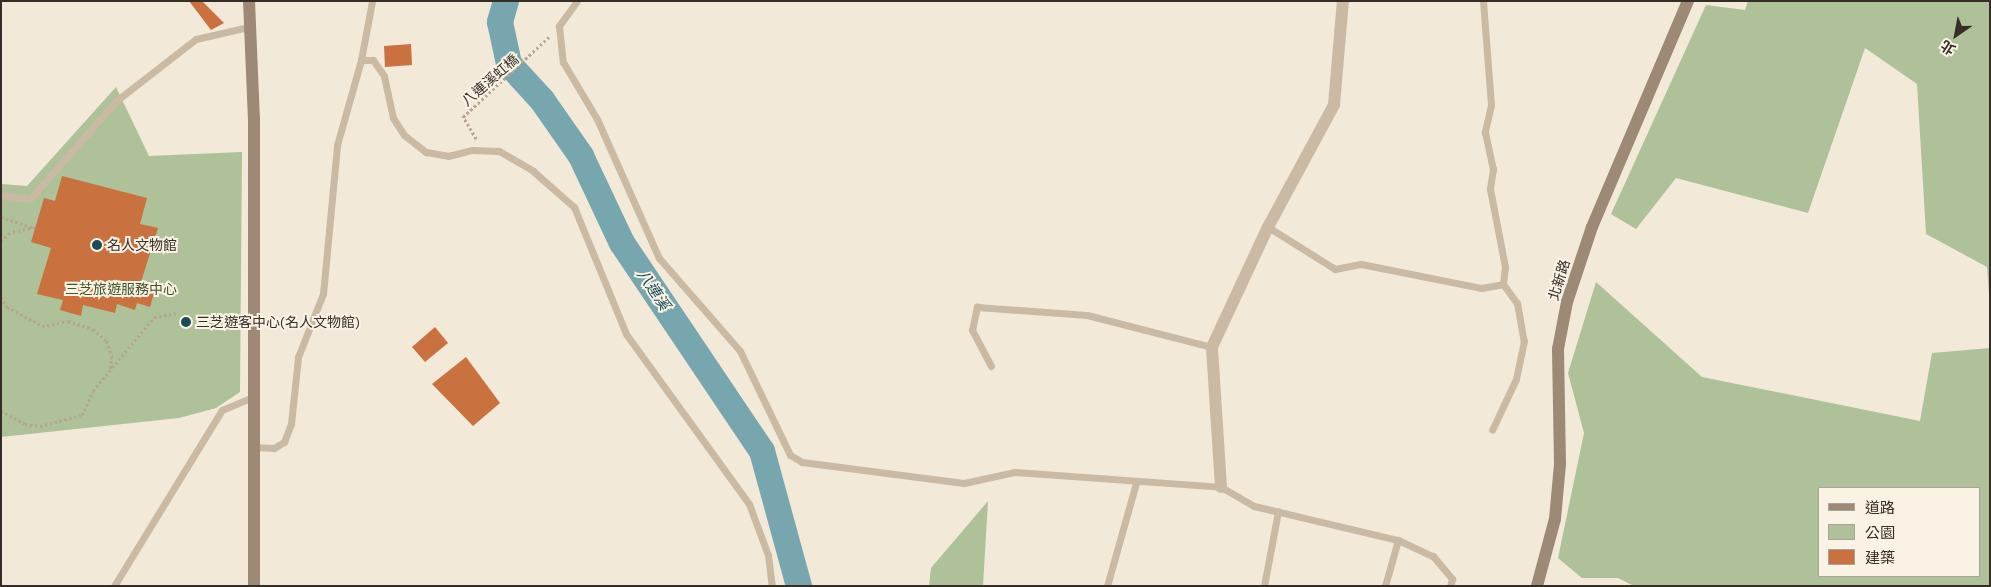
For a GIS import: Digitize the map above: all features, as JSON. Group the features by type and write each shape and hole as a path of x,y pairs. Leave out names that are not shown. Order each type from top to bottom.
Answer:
{"main road":[{"path":"249,1 248,27 254,118 252,397 254,586"},
{"name":"北新路","path":"1537,586 1555,519 1560,464 1558,349 1567,302 1592,227 1688,1"}],"street":[{"path":"1221,487 1212,347 1268,227 1334,105 1343,1"}],"lane":[{"path":"253,447 274,448 284,442 291,424 298,357 323,294 337,145 361,60 372,1"},
{"path":"577,1 559,26 563,62 597,119 655,250 680,286 740,351 790,456 802,462 964,483 1014,472 1136,483 1221,487 1254,506 1398,540 1433,556 1452,579 1450,586"},
{"path":"1483,1 1491,105 1485,132 1494,169 1490,190 1505,267 1503,284 1517,303 1524,341 1516,379 1492,430"},
{"path":"1,195 30,199 116,101 196,39 248,27"},
{"path":"361,60 373,60 384,76 393,118 404,135 433,153 448,156 478,150 499,151 532,171 574,207 626,334 749,504 768,555 772,586"},
{"path":"1268,227 1335,269 1361,264 1480,288 1503,284"},
{"path":"991,366 972,330 978,307 1087,315 1212,347"},
{"path":"114,586 222,410 252,397"},
{"path":"1107,586 1136,483"},
{"path":"1264,586 1278,511"},
{"path":"1385,586 1398,540"}],"path":[{"name":"八連溪虹橋","path":"478,150 463,117 530,58 559,26"},
{"path":"1,217 35,228 10,233 1,241"},
{"path":"1,297 6,307 42,326 68,321 93,329 107,341 112,356 110,373"},
{"path":"1,411 25,424 40,426 73,419 82,415 92,391 110,373 154,317 176,313"}],"green space":[{"path":"1748,1 1990,1 1990,306 1987,267 1926,234 1917,84 1865,48 1808,213 1676,178 1636,229 1611,214 1706,5 1745,10"},
{"name":"三芝旅遊服務中心","path":"116,87 149,156 242,152 240,392 216,408 179,418 1,437 1,184 27,186"},
{"path":"1596,282 1702,377 1920,421 1932,353 1990,348 1990,586 1634,586 1618,578 1582,578 1558,558 1584,433 1568,373"},
{"path":"988,501 983,586 929,586 931,568"}],"building":[{"path":"189,1 202,1 224,23 211,30"},
{"path":"411,44 412,65 385,67 384,46"},
{"name":"名人文物館","path":"62,176 147,198 140,224 158,228 141,282 156,286 150,307 137,303 135,310 117,304 115,313 83,305 81,316 60,310 63,300 37,294 51,248 31,242 44,198 55,201"},
{"path":"435,327 448,343 425,362 412,347"},
{"path":"466,357 500,403 473,426 432,384"}],"waterway":[{"name":"八連溪","path":"506,1 500,22 509,64 542,100 581,156 622,243 762,451 799,586"}],"place":[{"name":"名人文物館","path":"97,245"},
{"name":"三芝遊客中心(名人文物館)","path":"186,322"}]}
